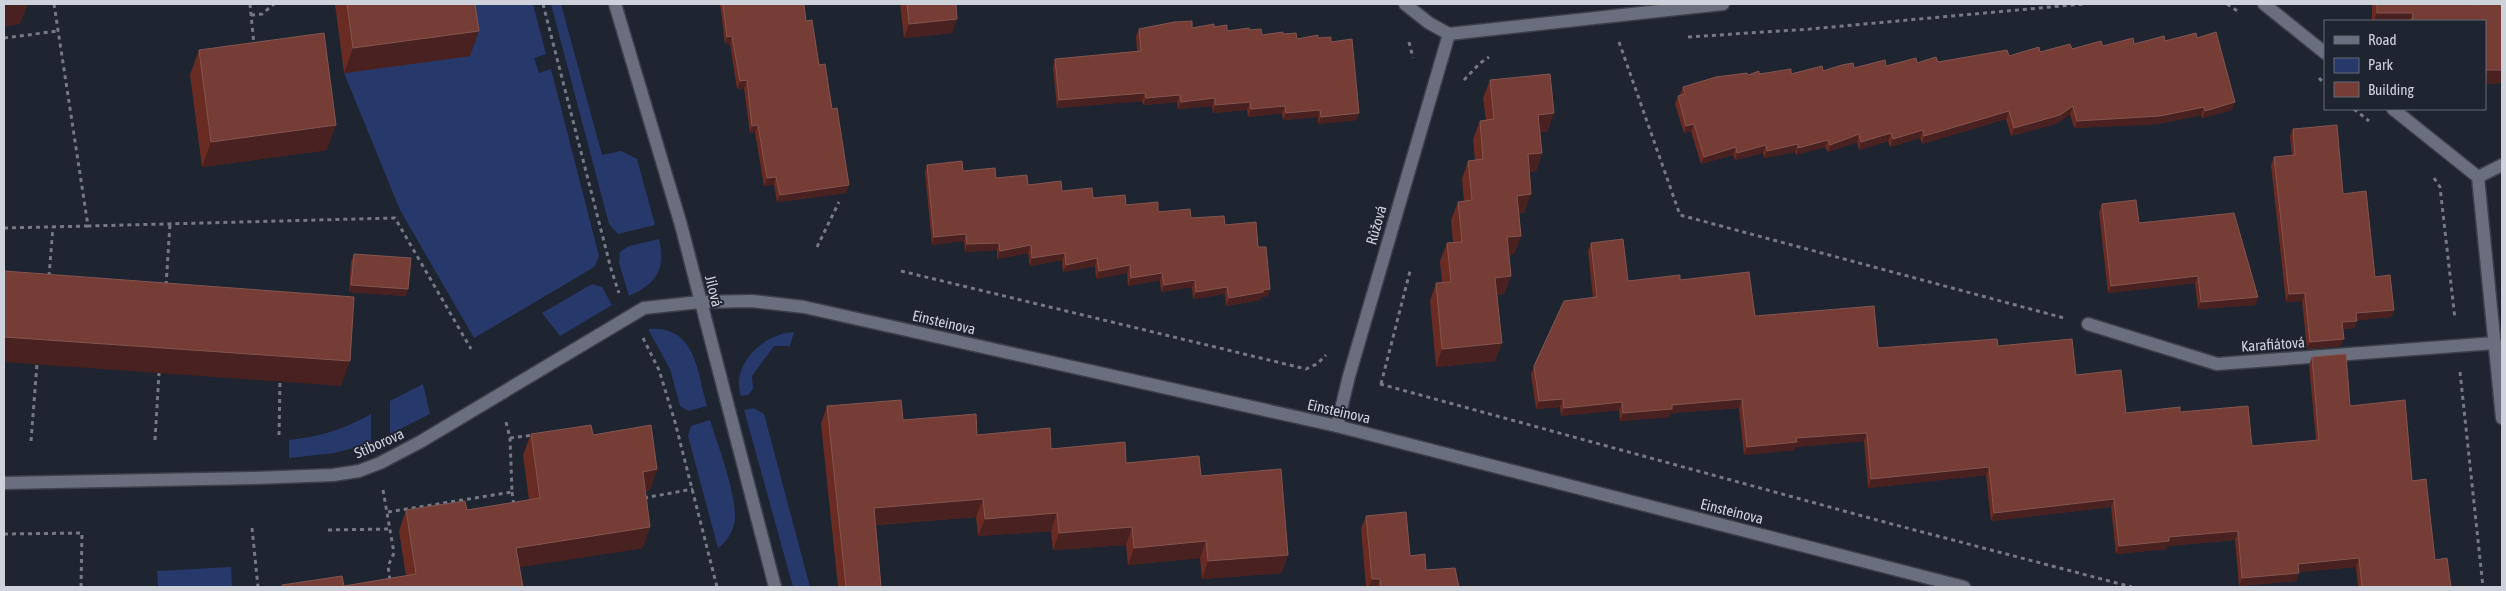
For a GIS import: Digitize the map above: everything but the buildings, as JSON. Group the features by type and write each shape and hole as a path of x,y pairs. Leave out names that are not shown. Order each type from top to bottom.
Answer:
{"street":[{"name":"Jílová","path":"615,4 678,216 775,587"},
{"path":"1405,4 1429,23 1449,34 1613,9 1722,4"},
{"path":"2264,4 2324,52"},
{"name":"Růžová","path":"1337,426 1349,376 1449,34"},
{"path":"2394,110 2478,177 2502,418"},
{"path":"2478,177 2502,165"},
{"name":"Einsteinova","path":"700,302 752,301 804,307 1337,426 1964,587"},
{"name":"Stiborova","path":"4,483 333,475 359,471 380,464 420,442 644,308 664,304 700,302"},
{"name":"Karafiátová","path":"2088,324 2217,364 2495,343"}],"path":[{"path":"54,4 88,226"},
{"path":"250,4 254,49"},
{"path":"251,15 262,14 274,4"},
{"path":"543,4 616,288 622,298"},
{"path":"1682,37 1830,27 2083,4"},
{"path":"4,38 58,31"},
{"path":"1619,42 1680,214 2088,324"},
{"path":"1609,43 1627,42"},
{"path":"1460,87 1476,67 1491,56"},
{"path":"2355,110 2375,127"},
{"path":"2431,174 2440,187 2455,322"},
{"path":"817,247 840,202"},
{"path":"4,228 395,218 471,349"},
{"path":"166,290 170,224"},
{"path":"49,281 53,227"},
{"path":"1381,384 1410,270"},
{"path":"901,271 1306,369"},
{"path":"640,332 659,370 693,489 717,587"},
{"path":"31,441 37,364"},
{"path":"2459,366 2484,587"},
{"path":"155,440 159,373"},
{"path":"279,435 280,381"},
{"path":"1376,383 1888,523 2132,587"},
{"path":"505,415 510,438 512,492 515,513"},
{"path":"510,438 537,434"},
{"path":"636,499 693,489"},
{"path":"383,490 394,553 388,566 391,587 397,586"},
{"path":"388,512 512,492"},
{"path":"252,528 258,587"},
{"path":"328,530 391,529"},
{"path":"4,534 82,533 81,587"}],"green space":[{"path":"462,4 533,4 546,54 534,58 539,73 551,69 599,256 595,266 591,269 474,338 400,210 344,73 469,56"},
{"path":"551,4 561,4 602,155 621,151 637,159 655,225 618,234 609,224"},
{"path":"659,239 661,259 657,274 646,286 629,296 619,263 620,252 629,246"},
{"path":"592,284 602,287 612,305 560,336 542,313"},
{"path":"648,329 664,330 676,334 685,342 697,365 707,406 688,411 680,406 670,369"},
{"path":"794,332 790,346 774,346 752,376 753,389 748,395 741,396 740,373 752,353 772,338"},
{"path":"423,384 430,414 390,434 390,401"},
{"path":"754,408 764,414 810,587 793,587 744,410"},
{"path":"371,414 371,443 335,453 289,458 289,440 332,432"},
{"path":"710,420 726,469 735,508 732,531 728,539 718,548 688,436 691,426"},
{"path":"231,567 232,587 158,587 157,571"}]}
